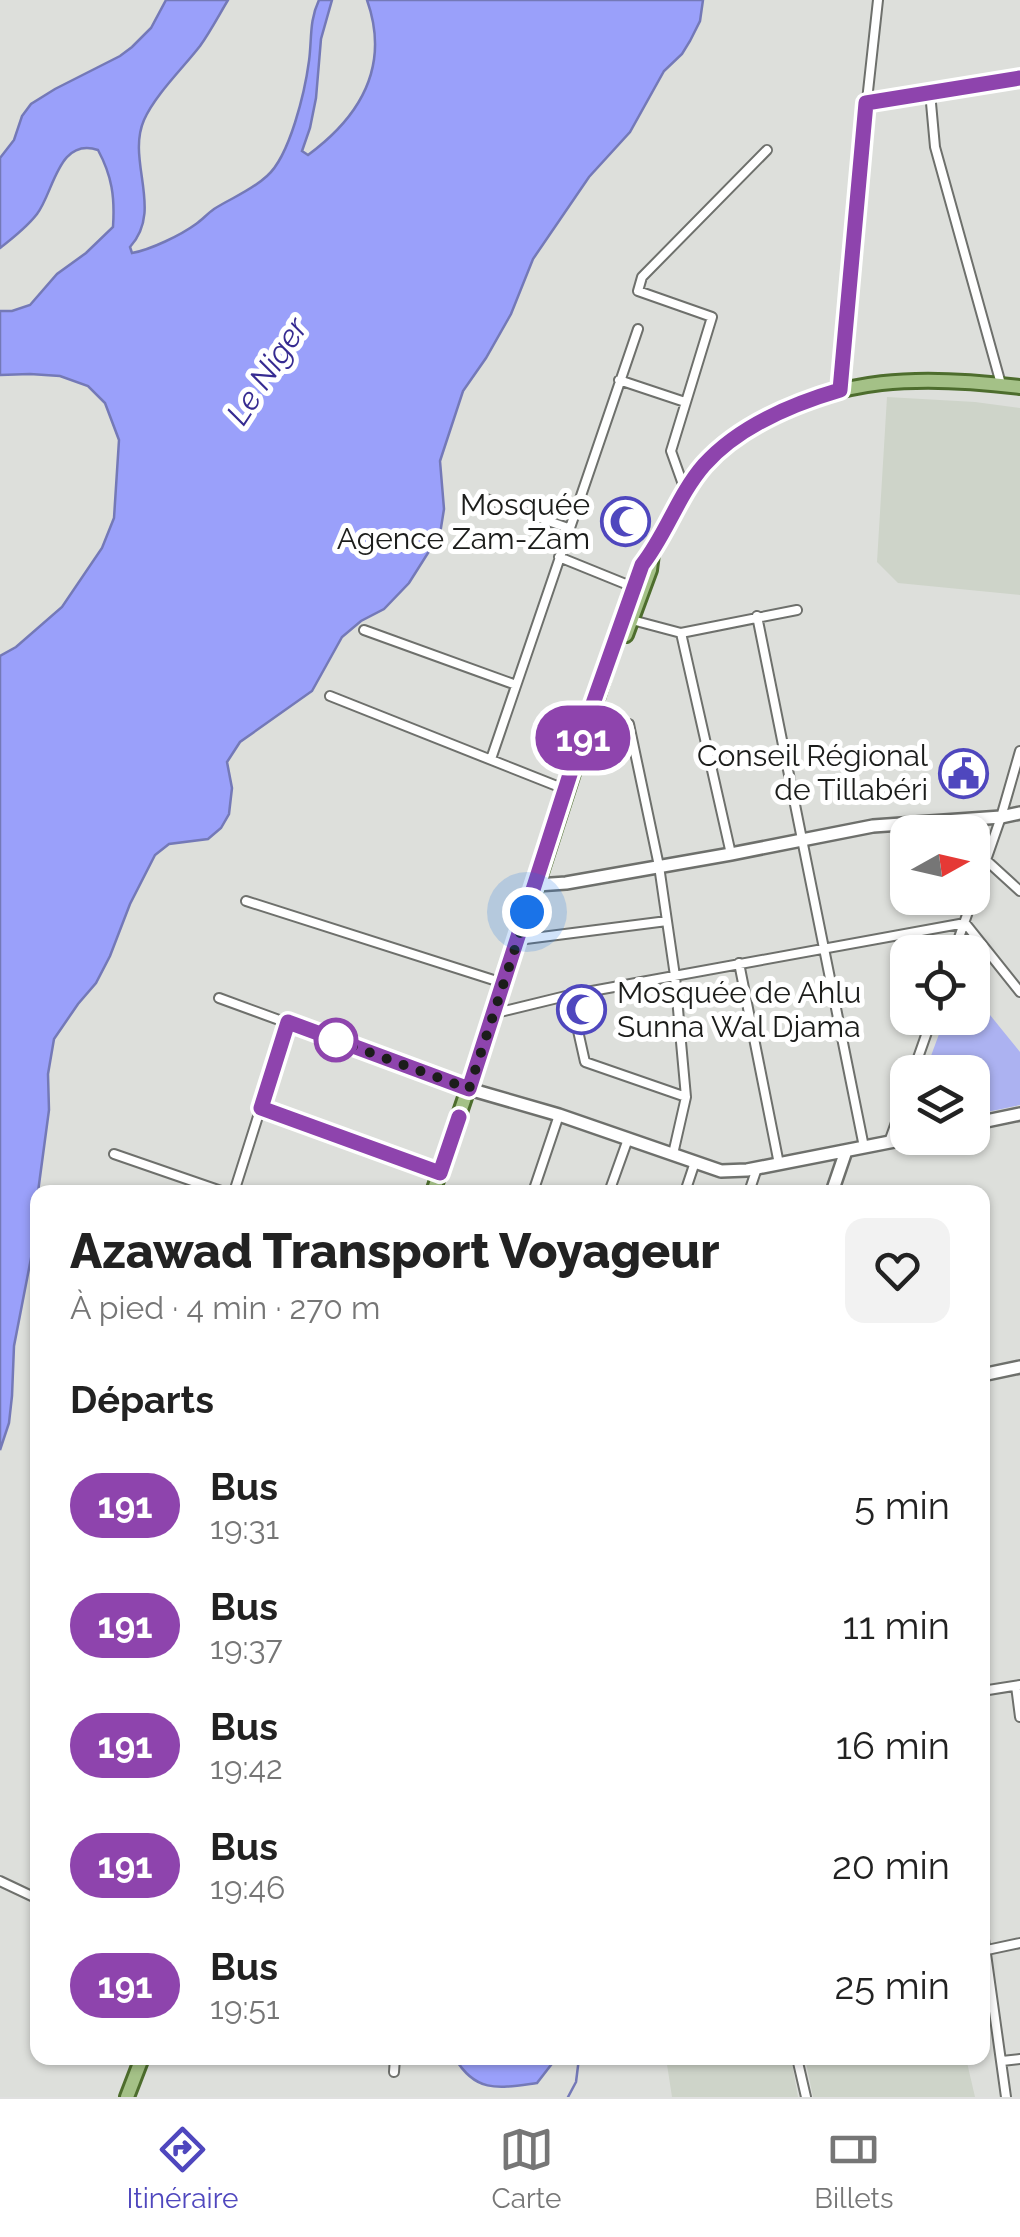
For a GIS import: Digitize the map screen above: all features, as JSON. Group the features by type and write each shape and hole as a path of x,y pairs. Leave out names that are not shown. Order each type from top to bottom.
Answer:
{"main road":[{"path":"540,884 633,587 642,565 704,466 731,441 768,418 806,400 840,390 874,382 944,380 1020,387"},
{"path":"438,1185 500,1012 596,714 650,570 652,552"},
{"path":"437,1185 521,940"},
{"path":"131,2097 142,2065"}],"street":[{"path":"840,390 878,0"},
{"path":"866,103 1020,78"},
{"path":"930,92 935,147 1001,384"},
{"path":"686,493 671,451 712,317 638,291 642,277 766,150"},
{"path":"491,759 638,329"},
{"path":"619,380 685,402"},
{"path":"486,499 568,528"},
{"path":"558,557 633,587"},
{"path":"632,620 681,633 797,610"},
{"path":"757,616 864,1147"},
{"path":"364,630 516,685"},
{"path":"681,633 731,854"},
{"path":"330,696 567,790"},
{"path":"596,714 629,724 658,866 686,1097 673,1154"},
{"path":"990,849 1020,752"},
{"path":"540,884 566,883 873,826 1020,813"},
{"path":"990,864 1020,891"},
{"path":"246,901 503,984"},
{"path":"960,935 967,915"},
{"path":"521,940 667,921"},
{"path":"500,1012 964,923"},
{"path":"964,923 1020,992"},
{"path":"739,964 779,1164"},
{"path":"570,996 585,1062 686,1097"},
{"path":"219,998 472,1090 721,1171 757,1168 890,1142"},
{"path":"236,1185 288,1022"},
{"path":"261,1108 440,1173"},
{"path":"990,1120 1020,1114"},
{"path":"534,1185 559,1116"},
{"path":"612,1185 628,1139"},
{"path":"834,1185 846,1151"},
{"path":"114,1154 204,1185"},
{"path":"687,1185 695,1162"},
{"path":"751,1185 757,1168"},
{"path":"990,1373 1020,1367"},
{"path":"990,1690 1018,1686 1020,1717"},
{"path":"0,1881 30,1896"},
{"path":"990,1950 1020,1942"},
{"path":"990,1966 1006,2097"},
{"path":"1002,2061 1020,2059"},
{"path":"394,2065 394,2072"},
{"path":"799,2065 806,2097"}],"shaded area":[{"path":"887,397 1020,408 1020,595 898,583 877,562"},
{"path":"990,1015 1020,1052 1020,1105 990,1111 990,1055 931,1055 939,1035 990,1035"},
{"path":"667,2065 792,2065 798,2097 672,2097"},
{"path":"806,2065 968,2065 975,2097 813,2097"}],"water":[{"name":"Le Niger","path":"166,0 228,0 200,46 162,91 144,120 139,152 144,217 140,233 130,247 132,253 190,228 261,181 275,167 300,105 319,0 332,0 321,39 316,98 302,151 308,155 343,123 366,87 375,46 367,0 703,0 700,21 690,41 664,71 630,132 589,177 533,259 511,314 463,391 440,461 444,509 440,534 409,583 384,609 342,637 312,691 240,742 227,762 232,788 229,814 221,828 208,839 169,844 155,855 96,983 54,1039 39,1185 30,1185 30,1263 14,1346 9,1423 0,1450 0,656 62,607 102,548 114,518 119,440 105,403 88,386 60,376 0,375 0,311 30,305 57,274 113,227 107,169 98,150 74,151 59,169 37,214 0,248 0,158 14,140 22,116 31,104 120,56 151,28"},
{"path":"460,2065 551,2065 537,2083 500,2087 480,2083"}],"waterway":[{"path":"568,2097 576,2082 578,2065"}],"bus line":[{"name":"191","path":"459,1117 440,1173 261,1108 288,1022 469,1089 590,712 642,565 704,466 731,441 806,400 840,390 866,103 1020,78"}],"place":[{"name":"Mosquée Agence Zam-Zam","path":"625,522"},
{"name":"Conseil Régional de Tillabéri","path":"963,773"},
{"name":"Mosquée de Ahlu Sunna Wal Djama","path":"582,1010"}],"route":[{"path":"336,1040 469,1089 527,912"}]}
